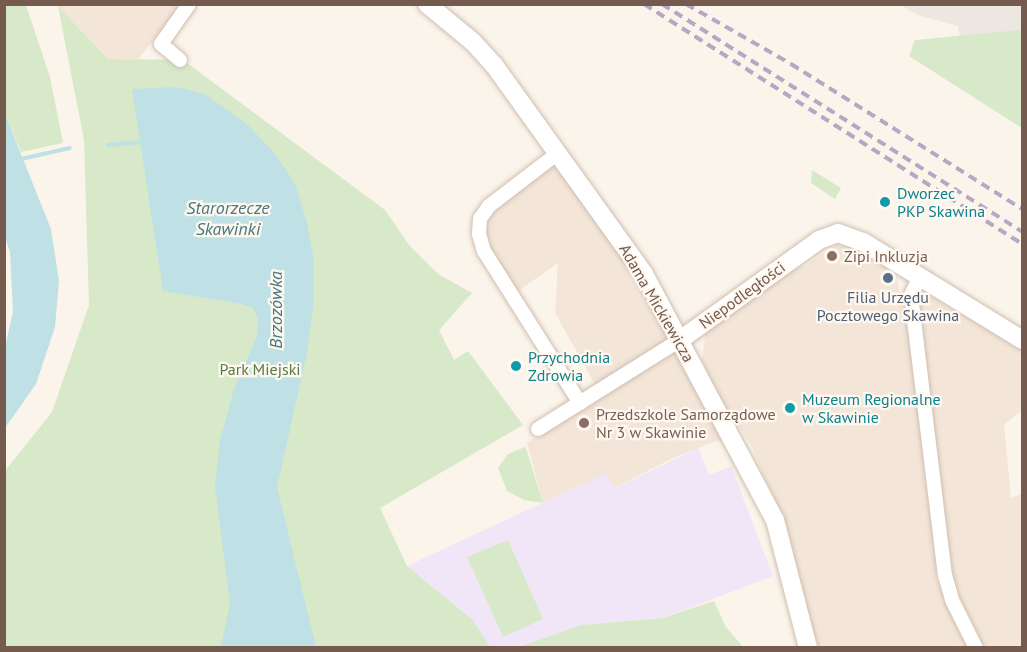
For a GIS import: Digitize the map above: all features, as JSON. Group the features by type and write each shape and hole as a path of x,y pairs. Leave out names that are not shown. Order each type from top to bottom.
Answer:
{"main road":[{"name":"Adama Mickiewicza","path":"427,4 483,52 639,267 775,520 808,648"},
{"name":"Niepodległości","path":"680,340 833,234 852,235 1023,340"}],"street":[{"path":"180,60 161,44 189,4"},
{"path":"558,153 489,206 480,219 479,234 484,251 580,403"},
{"path":"920,276 911,295 945,575 952,600 976,648"},
{"name":"Niepodległości","path":"538,429 680,340"}],"shaded area":[{"path":"57,5 182,5 138,59 108,59"},
{"path":"901,5 1022,5 1022,82 960,37 958,26 917,15"},
{"path":"554,160 638,277 726,441 716,441 673,458 614,488 607,474 543,503 527,443 601,395 555,313 558,263 518,291 482,235 490,209"},
{"path":"834,246 850,247 896,274 919,387 937,581 968,647 818,647 780,514 751,445 715,390 702,361 706,328 776,275 805,266"},
{"path":"926,294 1022,350 1022,410 1004,425 1011,498 1022,494 1022,647 981,647 950,576 919,303"},
{"path":"698,448 709,475 731,466 773,576 663,618 581,625 519,647 490,648 473,620 407,566 607,473 615,488"}],"green space":[{"path":"4,5 26,5 50,77 63,143 21,152 5,114"},
{"name":"Park Miejski","path":"58,6 108,59 183,60 385,210 409,245 438,274 472,293 439,330 454,360 468,351 523,425 380,508 407,566 473,620 490,647 5,647 4,472 52,412 89,305 84,140"},
{"path":"1022,30 1022,128 909,56 915,40"},
{"path":"812,170 841,188 835,199 811,183"},
{"path":"525,447 543,503 524,500 507,491 498,468 508,454"},
{"path":"508,540 543,619 503,637 467,557"},
{"path":"714,601 726,627 743,647 519,647 581,625 663,618"}],"water":[{"name":"Starorzecze Skawinki","path":"176,87 205,94 249,126 277,156 295,184 307,223 314,261 313,308 307,353 277,487 316,647 221,647 230,604 215,487 220,440 234,389 257,336 258,318 253,308 242,304 163,291 132,89"},
{"path":"5,114 51,229 59,281 55,327 36,384 5,428 5,347 13,312 10,252 4,234"}],"waterway":[{"name":"Brzozówka","path":"108,145 142,142"},
{"name":"Brzozówka","path":"21,159 70,148"}],"railway":[{"path":"644,4 1022,244"},
{"path":"662,4 1022,232"},
{"path":"686,4 791,64 1022,209"}],"place":[{"name":"Dworzec PKP Skawina","path":"885,202"},
{"name":"Zipi Inkluzja","path":"832,256"},
{"name":"Filia Urzędu Pocztowego Skawina","path":"888,278"},
{"name":"Przychodnia Zdrowia","path":"516,366"},
{"name":"Muzeum Regionalne w Skawinie","path":"790,408"},
{"name":"Przedszkole Samorządowe Nr 3 w Skawinie","path":"584,423"}]}
